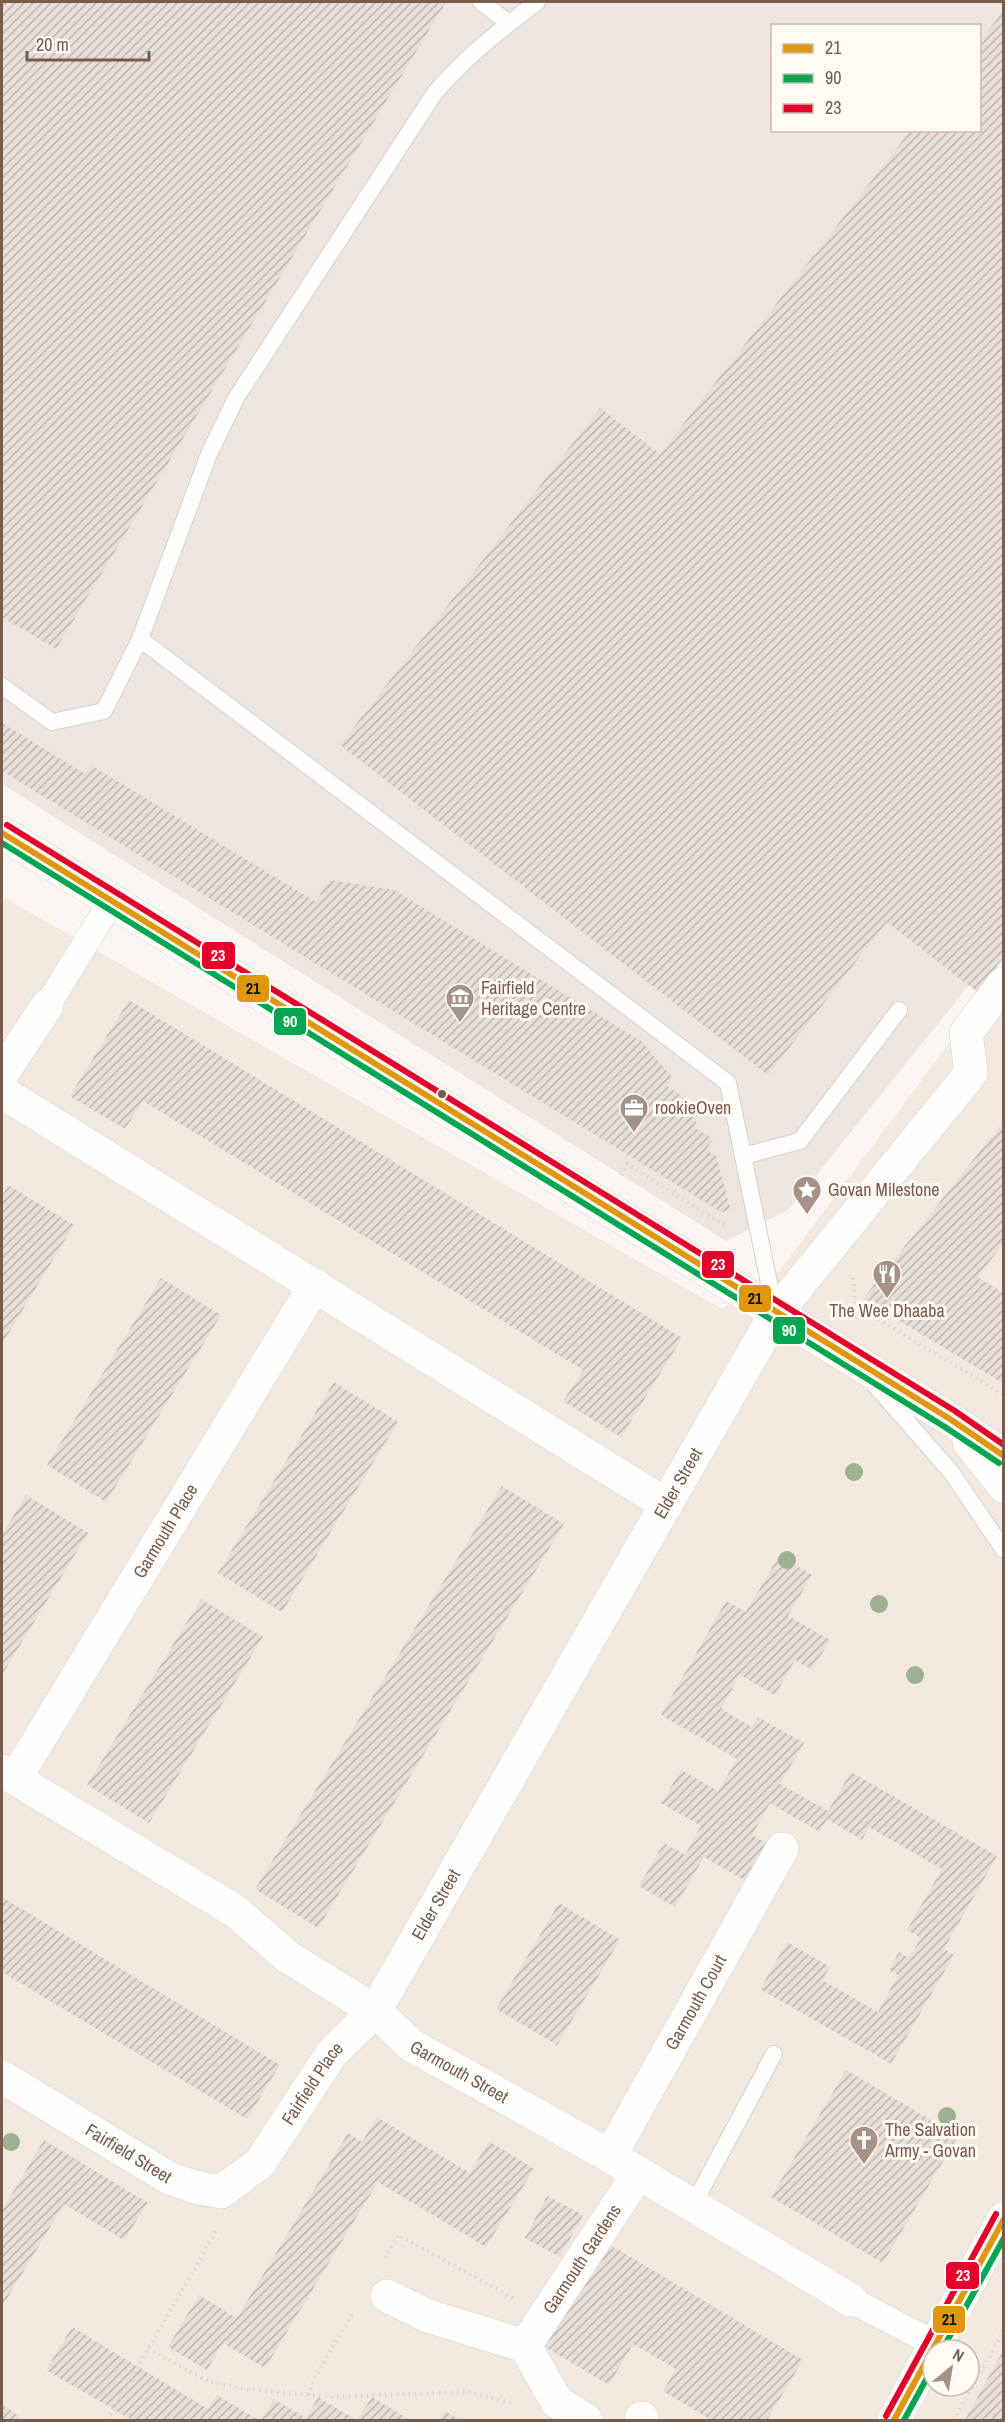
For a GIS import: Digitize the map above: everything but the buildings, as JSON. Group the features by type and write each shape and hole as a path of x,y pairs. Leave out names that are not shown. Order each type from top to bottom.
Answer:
{"street":[{"path":"2,833 950,1419 1004,1456"},
{"path":"2,1074 111,902"},
{"name":"Elder Street","path":"375,2011 776,1313 971,1073 966,1034 1004,983"},
{"path":"2,1092 667,1505"},
{"name":"Garmouth Place","path":"8,1775 315,1285"},
{"path":"950,1419 1004,1486"},
{"name":"Garmouth Street","path":"8,1775 235,1911 288,1957 375,2011 411,2044 610,2156 850,2300 923,2338"},
{"name":"Garmouth Court","path":"610,2156 782,1849"},
{"name":"Fairfield Place","path":"220,2192 260,2163 332,2053 375,2011"},
{"name":"Fairfield Street","path":"5,2087 169,2178 220,2192"},
{"name":"Garmouth Gardens","path":"525,2346 639,2174"},
{"path":"937,2338 1004,2218"},
{"path":"387,2296 428,2316 525,2346 557,2402 586,2421"},
{"path":"894,2421 921,2369"}],"lane":[{"path":"481,2 509,23"},
{"path":"2,686 52,722 104,711 140,639 208,454 236,398 434,94 456,68 537,2"},
{"path":"140,639 728,1083 776,1313"},
{"path":"743,1156 800,1141 899,1011"},
{"path":"853,1360 951,1472 1004,1550"},
{"path":"692,2206 774,2054"}],"path":[{"path":"107,2421 218,2228 220,2192"},
{"path":"954,2421 1004,2330"},
{"path":"148,2349 208,2381 246,2389 332,2397 469,2392 517,2404"}],"shaded area":[{"path":"2,2 1003,2 1003,943 788,1210 726,1241 2,784"},
{"path":"5,898 722,1309 780,1270 1003,971 1003,2420 2,2420 2,904"}],"transit line":[{"name":"23","path":"7,825 955,1411 1004,1445"},
{"name":"21","path":"2,833 950,1419 1004,1456"},
{"name":"90","path":"2,843 945,1427 999,1463"},
{"name":"23","path":"886,2416 996,2214"},
{"name":"21","path":"894,2420 1004,2219"},
{"name":"90","path":"949,2338 1004,2238"},
{"name":"90","path":"904,2420 921,2389"}],"place":[{"name":"Fairfield Heritage Centre","path":"460,1024"},
{"name":"rookieOven","path":"634,1134"},
{"name":"Govan Milestone","path":"807,1216"},
{"name":"The Wee Dhaaba","path":"887,1300"},
{"name":"The Salvation Army - Govan","path":"864,2166"}]}
